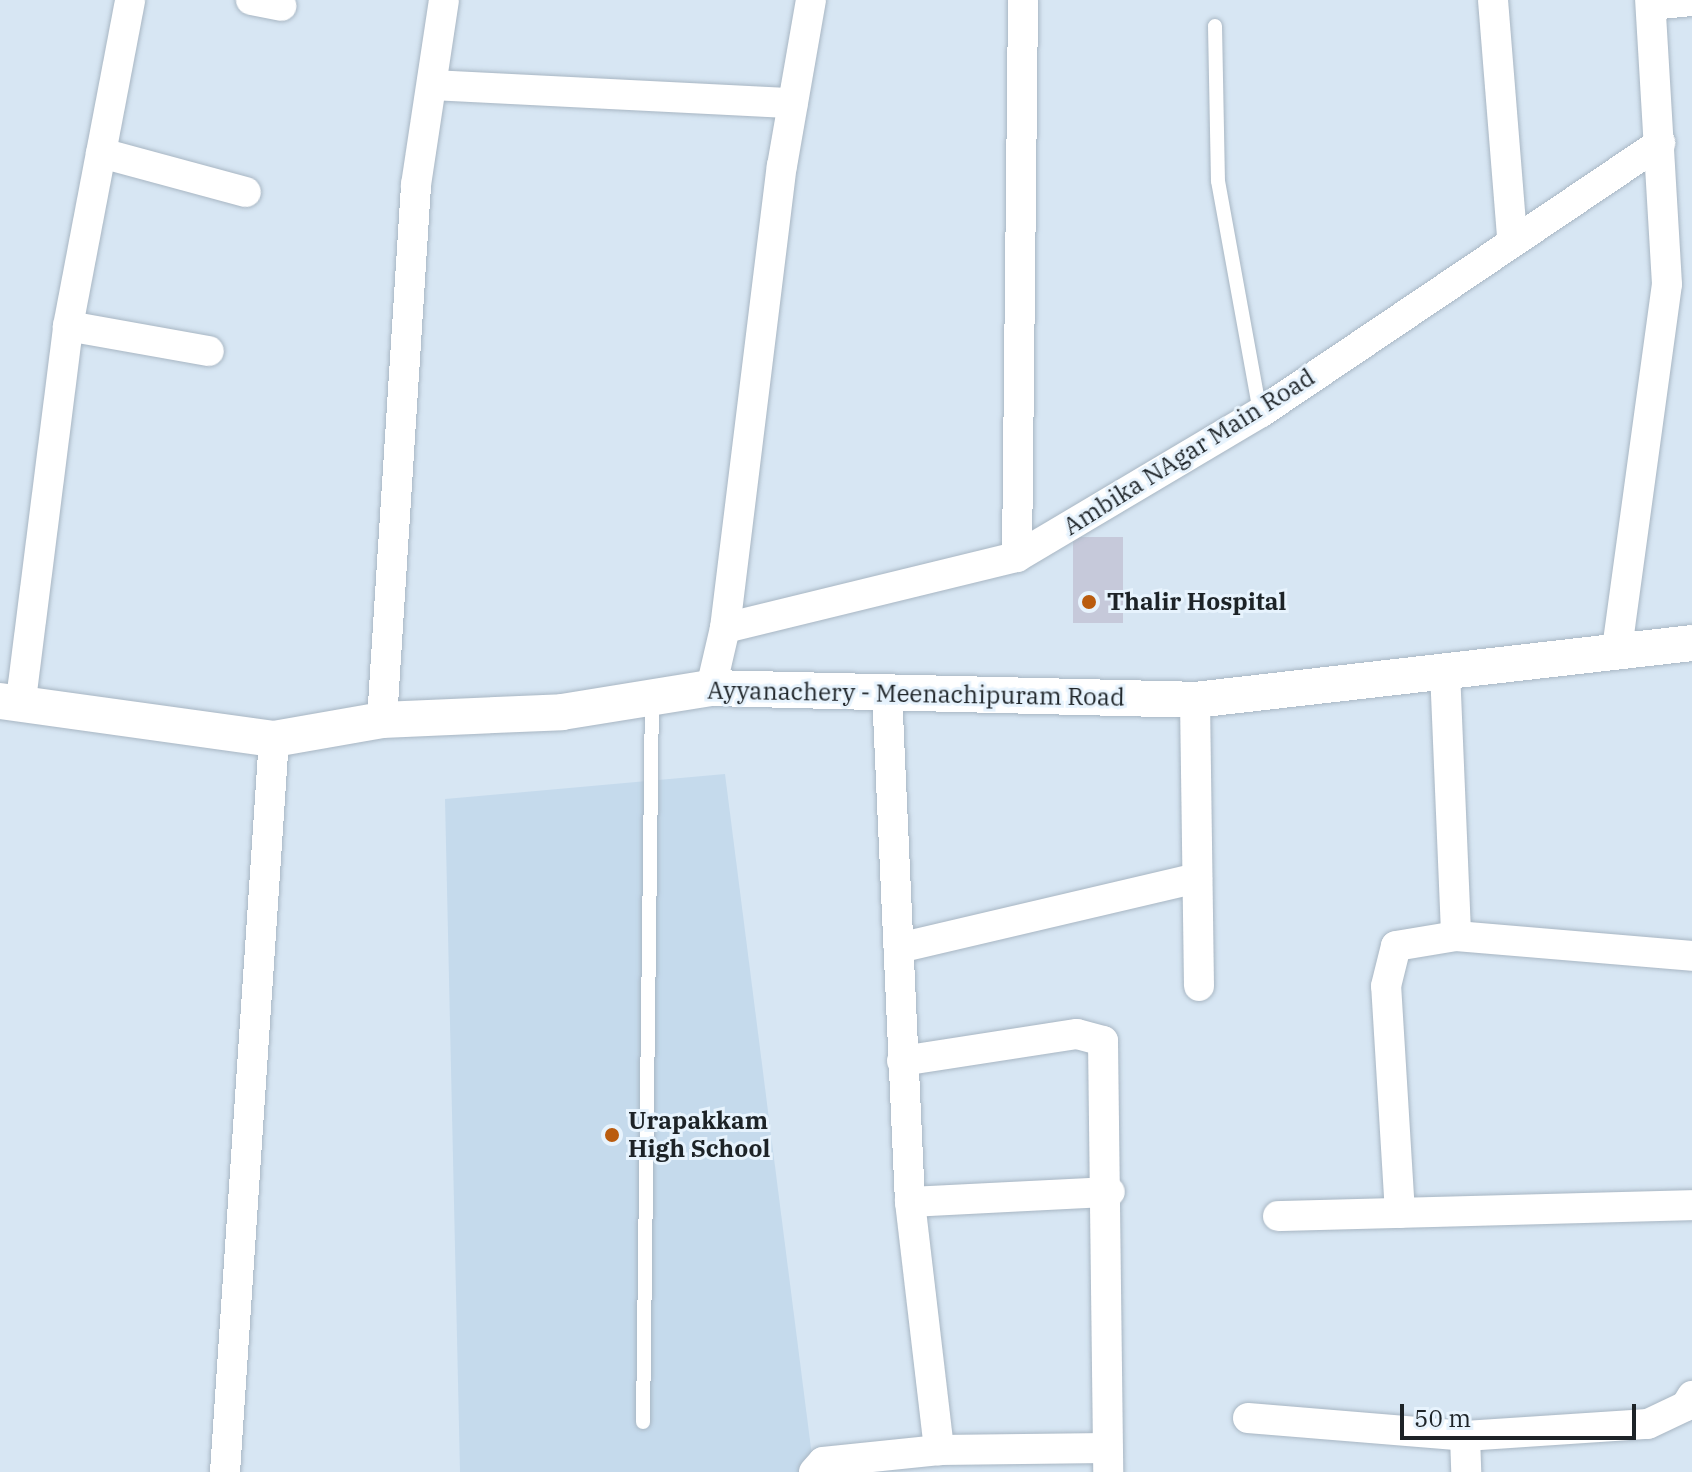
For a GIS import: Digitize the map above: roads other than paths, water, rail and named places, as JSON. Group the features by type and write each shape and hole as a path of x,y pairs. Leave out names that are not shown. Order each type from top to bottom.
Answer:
{"street":[{"path":"10,700 68,326 130,0"},
{"path":"251,0 281,6"},
{"path":"382,720 416,185 444,0"},
{"path":"711,688 725,628 793,103 811,0"},
{"path":"1017,557 1023,0"},
{"path":"1493,0 1512,237"},
{"path":"1617,649 1663,337 1669,245 1650,2 1692,1"},
{"path":"432,85 793,103"},
{"name":"Ambika NAgar Main Road","path":"725,628 1017,557 1260,413 1512,237 1661,143"},
{"path":"101,153 246,192"},
{"path":"68,326 209,351"},
{"name":"Ayyanachery - Meenachipuram Road","path":"10,700 274,739 382,720 562,712 711,688 1195,700 1617,649 1692,643"},
{"path":"1445,670 1456,936"},
{"path":"887,692 910,1202 939,1450"},
{"path":"1195,700 1199,986"},
{"path":"225,1472 274,739"},
{"path":"899,948 1197,878"},
{"path":"1400,1213 1389,960 1396,946 1413,939 1456,936 1692,956"},
{"path":"814,1472 823,1462 939,1450 1107,1460 1108,1052 1094,1035 902,1061"},
{"path":"910,1202 1110,1192"},
{"path":"1278,1216 1692,1205"},
{"path":"1248,1418 1465,1436 1648,1424 1686,1406 1692,1396"},
{"path":"1465,1436 1466,1472"}],"lane":[{"path":"1215,26 1218,181 1260,413"},
{"path":"643,1422 652,697"}],"place":[{"name":"Thalir Hospital","path":"1089,602"},
{"name":"Urapakkam High School","path":"612,1135"}]}
